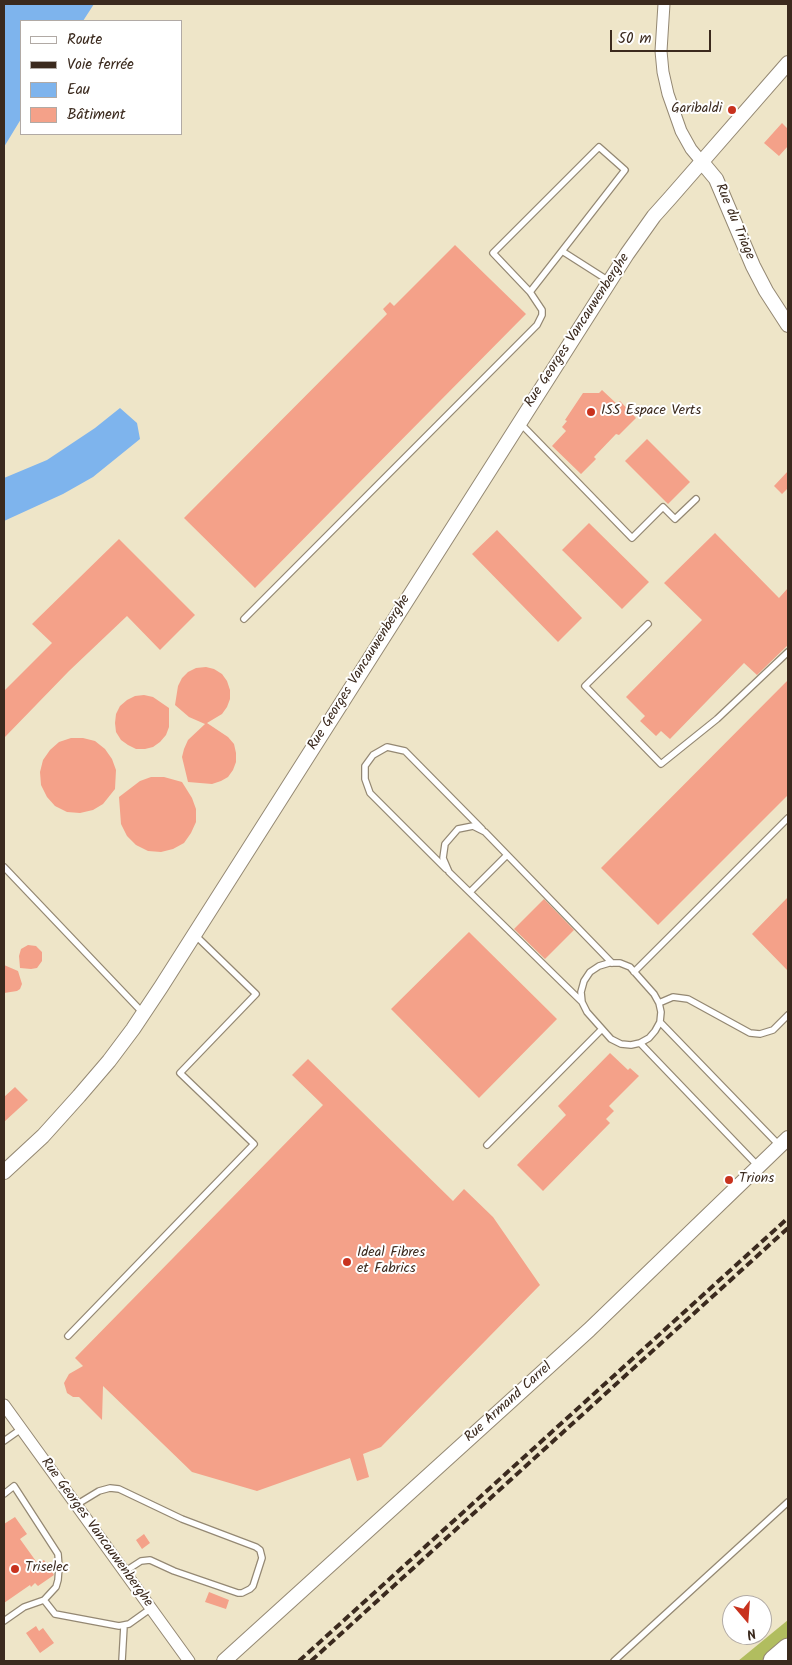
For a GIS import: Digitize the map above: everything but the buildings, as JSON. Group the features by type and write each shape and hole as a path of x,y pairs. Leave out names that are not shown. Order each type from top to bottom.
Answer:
{"highway":[{"path":"774,1661 788,1649"}],"street":[{"name":"Rue du Triage","path":"664,4 661,51 663,72 668,94 681,131 691,149 716,178 753,266 766,291 788,325"},
{"name":"Rue Georges Vancauwenberghe","path":"4,1172 43,1136 116,1052 194,934 609,281 654,216 788,63"},
{"name":"Rue Armand Carrel","path":"224,1661 582,1337 784,1143"},
{"name":"Rue Georges Vancauwenberghe","path":"4,1405 189,1661"}],"lane":[{"path":"244,618 537,325 542,315 542,310 530,292 492,253 598,147 625,170 530,292"},
{"path":"562,251 609,281"},
{"path":"519,422 632,538 663,507 675,519 696,499"},
{"path":"648,624 585,686 661,764 712,723 788,652"},
{"path":"582,1002 581,992 584,981 590,972 599,966 620,963 630,968 654,994 661,1012 660,1022 656,1031 640,1043 621,1044 611,1039 587,1012 582,1002 370,793 365,779 366,766 373,755 387,746 405,751 612,963"},
{"path":"634,972 788,818"},
{"path":"449,872 443,858 445,844 458,829 473,826 485,832"},
{"path":"470,892 507,855"},
{"path":"4,867 143,1013"},
{"path":"68,1336 254,1144 180,1073 256,994 194,934"},
{"path":"659,1003 673,997 688,999 750,1033 760,1034 773,1030 788,1015"},
{"path":"660,1022 784,1143"},
{"path":"487,1145 602,1029"},
{"path":"640,1043 759,1168"},
{"path":"4,1441 21,1429"},
{"path":"4,1494 14,1486 58,1554 59,1567 56,1587 44,1600 24,1607 4,1621"},
{"path":"76,1505 99,1491 110,1488 119,1489 182,1519 256,1547 260,1550 262,1558 253,1586 238,1593 174,1571 150,1560 141,1561 124,1572"},
{"path":"614,1661 788,1502"},
{"path":"44,1600 52,1612 58,1616 113,1626 124,1626 150,1609"},
{"path":"122,1661 124,1626"}],"green space":[{"path":"788,1620 788,1661 738,1661 758,1645 772,1645 772,1633"}],"water":[{"path":"4,4 94,4 84,20 20,20 20,121 4,147"},
{"path":"120,408 137,423 140,439 93,477 63,494 4,521 4,478 47,460 95,428"}],"railway":[{"path":"299,1661 788,1218"},
{"path":"311,1661 788,1228"}],"place":[{"name":"Garibaldi","path":"732,110"},
{"name":"ISS Espace Verts","path":"591,412"},
{"name":"Trions","path":"729,1180"},
{"name":"Ideal Fibres et Fabrics","path":"347,1262"},
{"name":"Triselec","path":"15,1569"}]}
